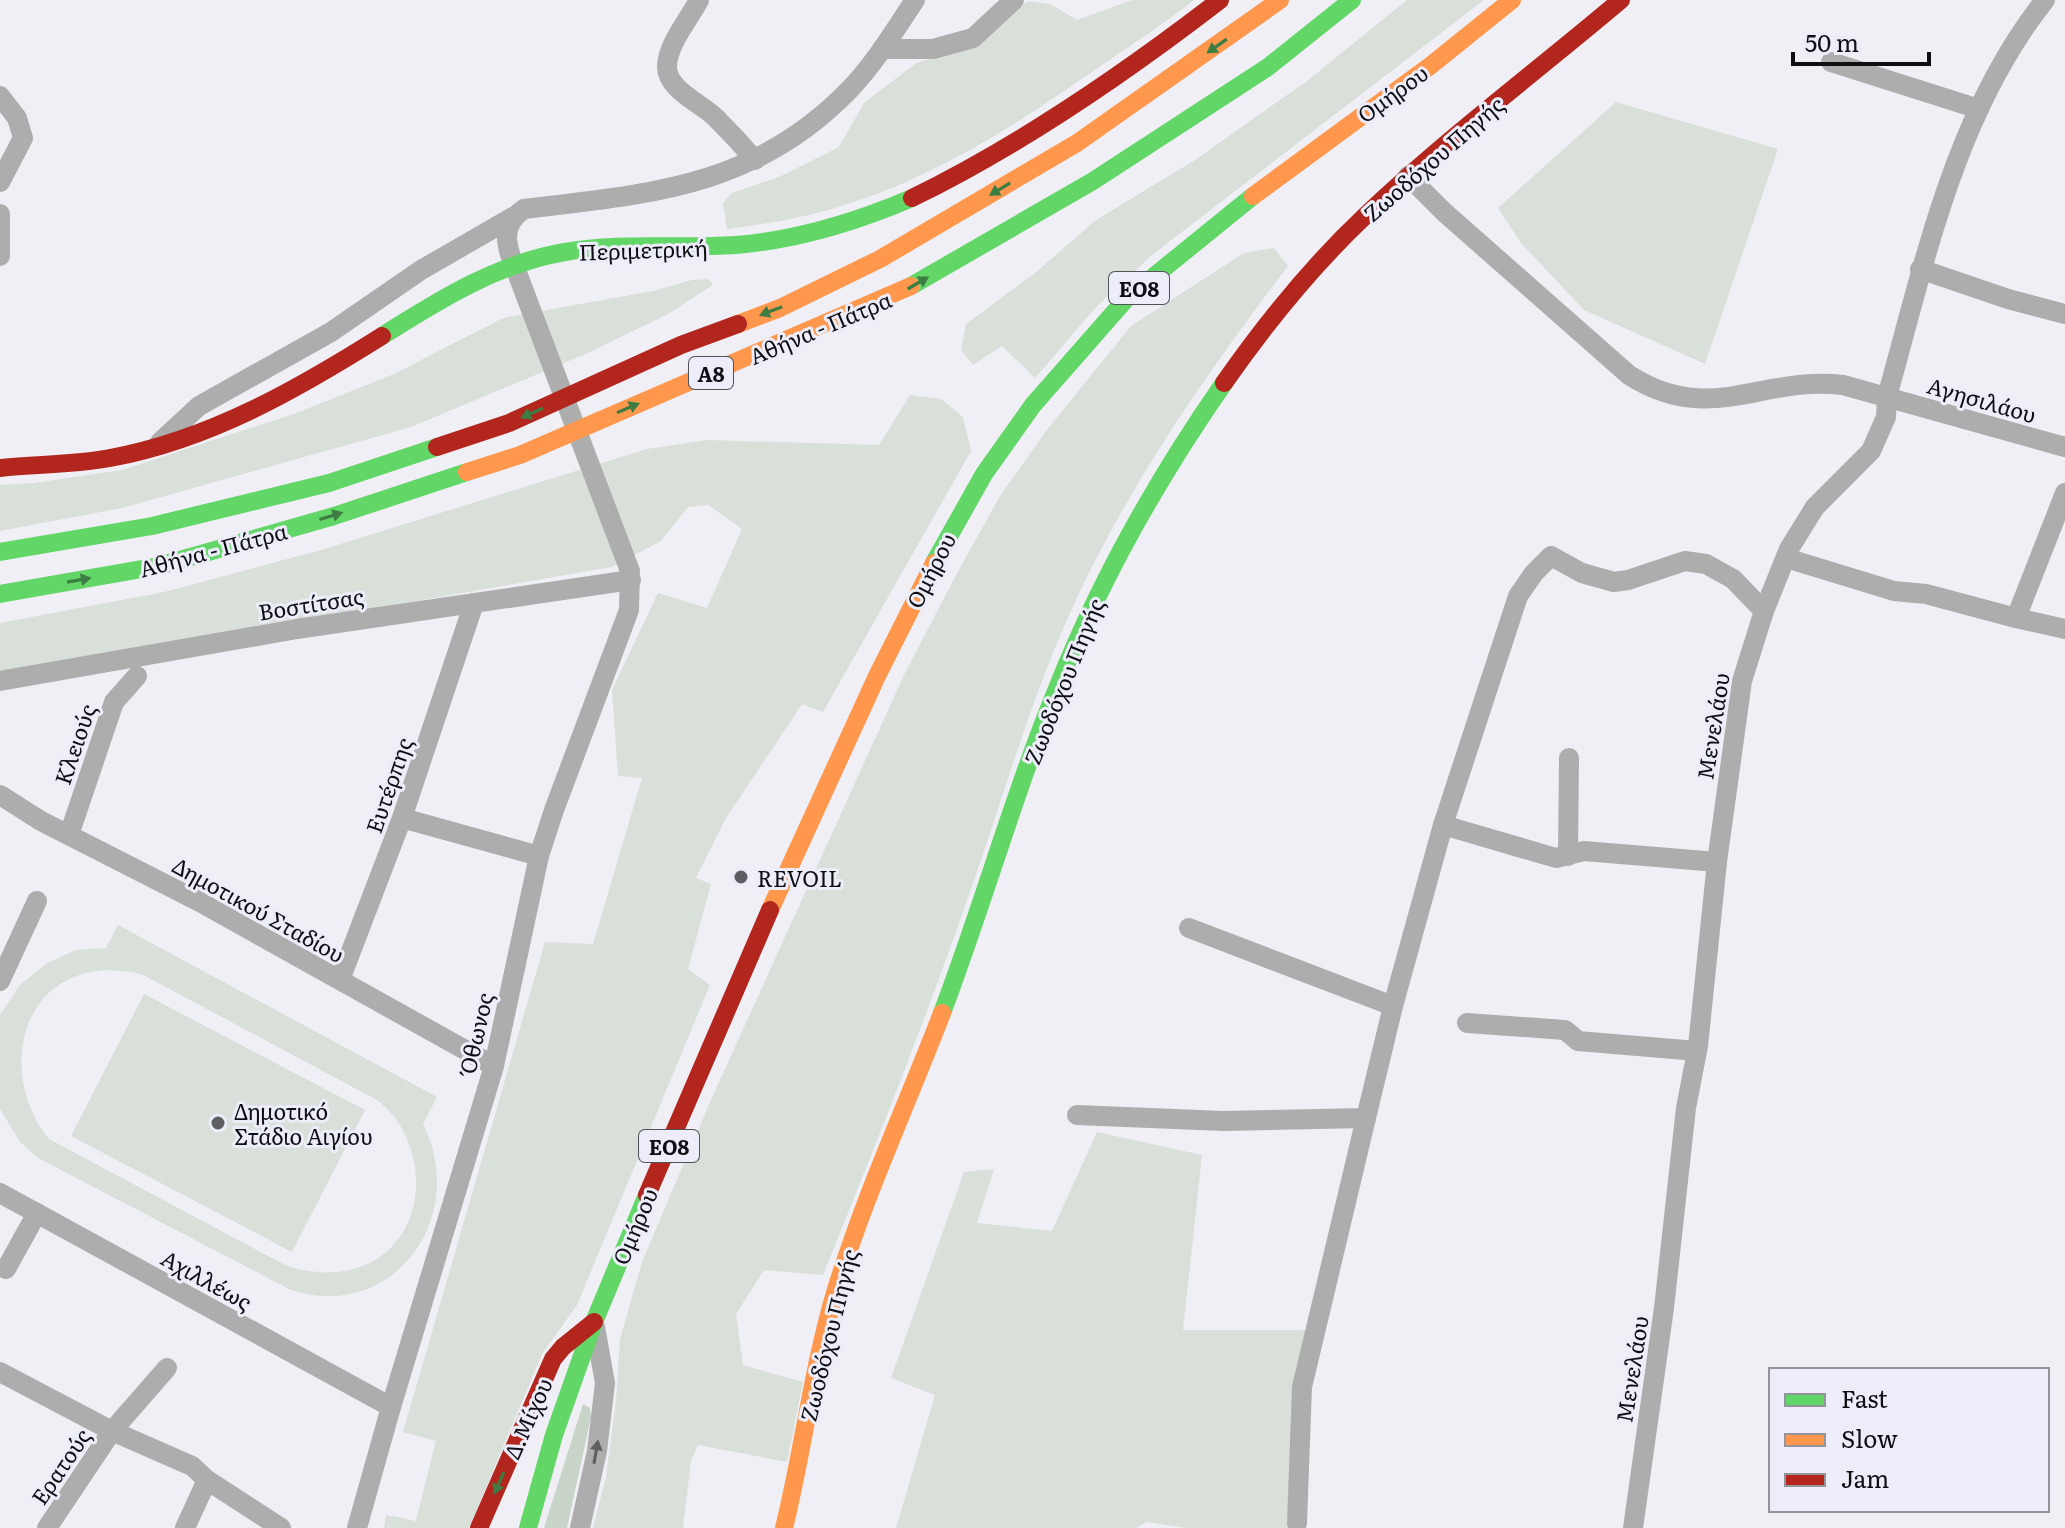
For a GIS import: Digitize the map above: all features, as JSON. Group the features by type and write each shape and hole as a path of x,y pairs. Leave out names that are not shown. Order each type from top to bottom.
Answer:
{"main road":[{"name":"Περιμετρική","path":"0,468 90,461 156,446 231,420 320,375 453,293 535,258 612,247 692,247 763,242 837,226 903,204 941,186 1041,124 1114,77 1220,0"},
{"name":"Αθήνα - Πάτρα","path":"0,552 152,526 329,483 509,423 681,345 780,308 880,259 1077,143 1280,0"},
{"name":"Αθήνα - Πάτρα","path":"0,594 159,566 334,516 520,455 898,294 1093,181 1206,108 1268,67 1352,0"},
{"name":"Ομήρου","path":"594,1322 743,969 847,739 953,526 1010,436 1066,366 1126,299 1196,240 1430,66 1512,0"},
{"name":"Ζωοδόχου Πηγής","path":"784,1528 832,1303 847,1252 947,999 1042,727 1086,620 1139,515 1245,352 1290,296 1408,176 1621,0"},
{"name":"Δ.Μίχου","path":"479,1528 553,1359 594,1322"},
{"name":"ΕΟ8","path":"528,1528 554,1435 594,1322"}],"street":[{"path":"699,0 673,48 667,63 668,76 715,116 755,160"},
{"path":"156,446 199,406 331,332 421,270 524,209 626,197 690,184 755,160 804,131 852,87 915,0"},
{"path":"882,49 933,49 973,38 1014,0"},
{"name":"Μενελάου","path":"1633,1528 1664,1308 1686,1108 1697,1051 1717,862 1742,681 1764,611 1800,529 1815,507 1871,451 1886,417 1887,397 1920,269 1946,192 1979,109 2016,40 2045,0"},
{"path":"1831,62 1979,109"},
{"path":"0,96 17,118 23,138 0,182"},
{"name":"Αγησιλάου","path":"1408,176 1444,212 1629,375 1663,393 1715,400 1831,383 2065,447"},
{"path":"0,214 0,256"},
{"name":"Όθωνος","path":"357,1528 494,1066 539,856 629,610 630,571 507,242 507,226 513,217"},
{"path":"1920,269 2008,299 2065,314"},
{"path":"2016,618 2065,493"},
{"path":"1297,1523 1302,1387 1366,1118 1443,825 1518,596 1551,556 1582,573 1614,582 1685,561 1706,564 1733,579 1764,611"},
{"path":"1786,558 1894,591 1926,594 2065,629"},
{"name":"Βοστίτσας","path":"0,681 282,632 631,580"},
{"name":"Ευτέρπης","path":"340,980 402,818 474,603"},
{"name":"Κλειούς","path":"69,835 114,702 137,676"},
{"path":"1568,856 1569,758"},
{"name":"Δημοτικού Σταδίου","path":"0,795 494,1066"},
{"path":"402,818 539,856"},
{"path":"1443,825 1555,858 1584,851 1717,862"},
{"path":"1,976 37,901"},
{"path":"1189,928 1393,1006"},
{"path":"1467,1023 1565,1030 1578,1041 1697,1051"},
{"path":"1077,1115 1223,1121 1366,1118"},
{"name":"Αχιλλέως","path":"0,1193 391,1407"},
{"path":"6,1269 37,1213"},
{"path":"580,1528 597,1451 605,1383 594,1322"},
{"name":"Ερατούς","path":"47,1528 112,1431 167,1368"},
{"path":"0,1372 112,1431 192,1466 207,1480 281,1528"},
{"path":"185,1528 207,1480"}],"shaded area":[{"path":"1132,0 1194,0 1039,108 943,164 876,194 827,210 727,229 723,203 732,193 779,177 839,147 864,103 916,63 959,50 1029,1 1050,4 1077,20"},
{"path":"1407,0 1484,0 1152,255 1096,307 1035,378 1002,346 973,365 961,350 966,324 1035,273 1096,220 1195,160 1307,81"},
{"path":"1616,102 1778,149 1705,364 1584,310 1521,243 1498,208"},
{"path":"1274,248 1288,266 1172,428 1121,513 1075,602 1029,715 931,1001 823,1275 764,1270 736,1314 743,1365 803,1382 787,1462 698,1445 691,1461 683,1528 593,1528 606,1477 620,1339 642,1262 710,1102 904,675 955,577 1000,496 1046,431 1131,326 1244,253"},
{"path":"708,279 713,285 668,314 588,353 411,427 122,508 0,531 0,485 122,470 294,414 394,374 503,318"},
{"path":"910,395 941,399 963,417 971,451 823,712 802,704 726,818 696,878 711,884 688,969 710,985 577,1305 542,1354 469,1528 384,1528 386,1515 416,1521 436,1441 403,1432 545,942 593,944 642,778 618,776 612,690 658,593 707,608 742,529 708,505 688,507 661,541 612,567 0,673 0,623 164,592 321,550 647,449 707,440 879,445"},
{"path":"118,925 437,1097 423,1124 435,1159 436,1194 428,1227 412,1255 389,1277 360,1291 326,1296 289,1289 38,1158 20,1142 0,1109 0,1015 20,985 47,963 76,950 106,948","holes":["105,970 134,972 377,1100 393,1116 413,1156 415,1201 397,1241 380,1257 346,1271 309,1271 285,1265 49,1139 34,1115 24,1089 21,1061 25,1035 35,1011 51,991 75,977"]},
{"name":"Δημοτικό Στάδιο Αιγίου","path":"144,994 365,1110 292,1252 71,1136"},
{"path":"1097,1132 1202,1155 1183,1330 1321,1330 1307,1386 1301,1528 1186,1528 1147,1522 1136,1528 896,1528 935,1395 891,1378 964,1172 994,1169 977,1223 1052,1231"},
{"path":"583,1404 590,1408 591,1417 567,1528 544,1528"}],"traffic: fast":[{"path":"911,286 1093,181 1268,67 1352,0"},
{"path":"934,563 984,474 1033,405 1126,299 1253,196"},
{"path":"382,336 470,285 540,257 607,247 759,243 826,229 912,198"},
{"path":"942,1013 1027,767 1075,646 1132,530 1176,455 1224,383"},
{"path":"0,552 152,526 329,483 437,447"},
{"path":"0,594 159,566 334,516 467,472"},
{"path":"528,1528 554,1435 594,1322 647,1195"}],"traffic: slow":[{"path":"738,324 780,308 880,259 1077,143 1280,0"},
{"path":"1253,196 1430,66 1512,0"},
{"path":"467,472 520,455 911,286"},
{"path":"770,910 877,676 934,563"},
{"path":"784,1528 820,1353 845,1260 942,1013"}],"traffic: jam":[{"path":"912,198 993,155 1071,107 1220,0"},
{"path":"1224,383 1290,296 1365,216 1459,133 1621,0"},
{"path":"437,447 509,423 681,345 738,324"},
{"path":"0,468 96,460 182,439 252,410 382,336"},
{"path":"647,1195 770,910"},
{"path":"479,1528 553,1359 594,1322"}],"place":[{"name":"REVOIL","path":"741,877"},
{"name":"Δημοτικό Στάδιο Αιγίου","path":"218,1123"}]}
